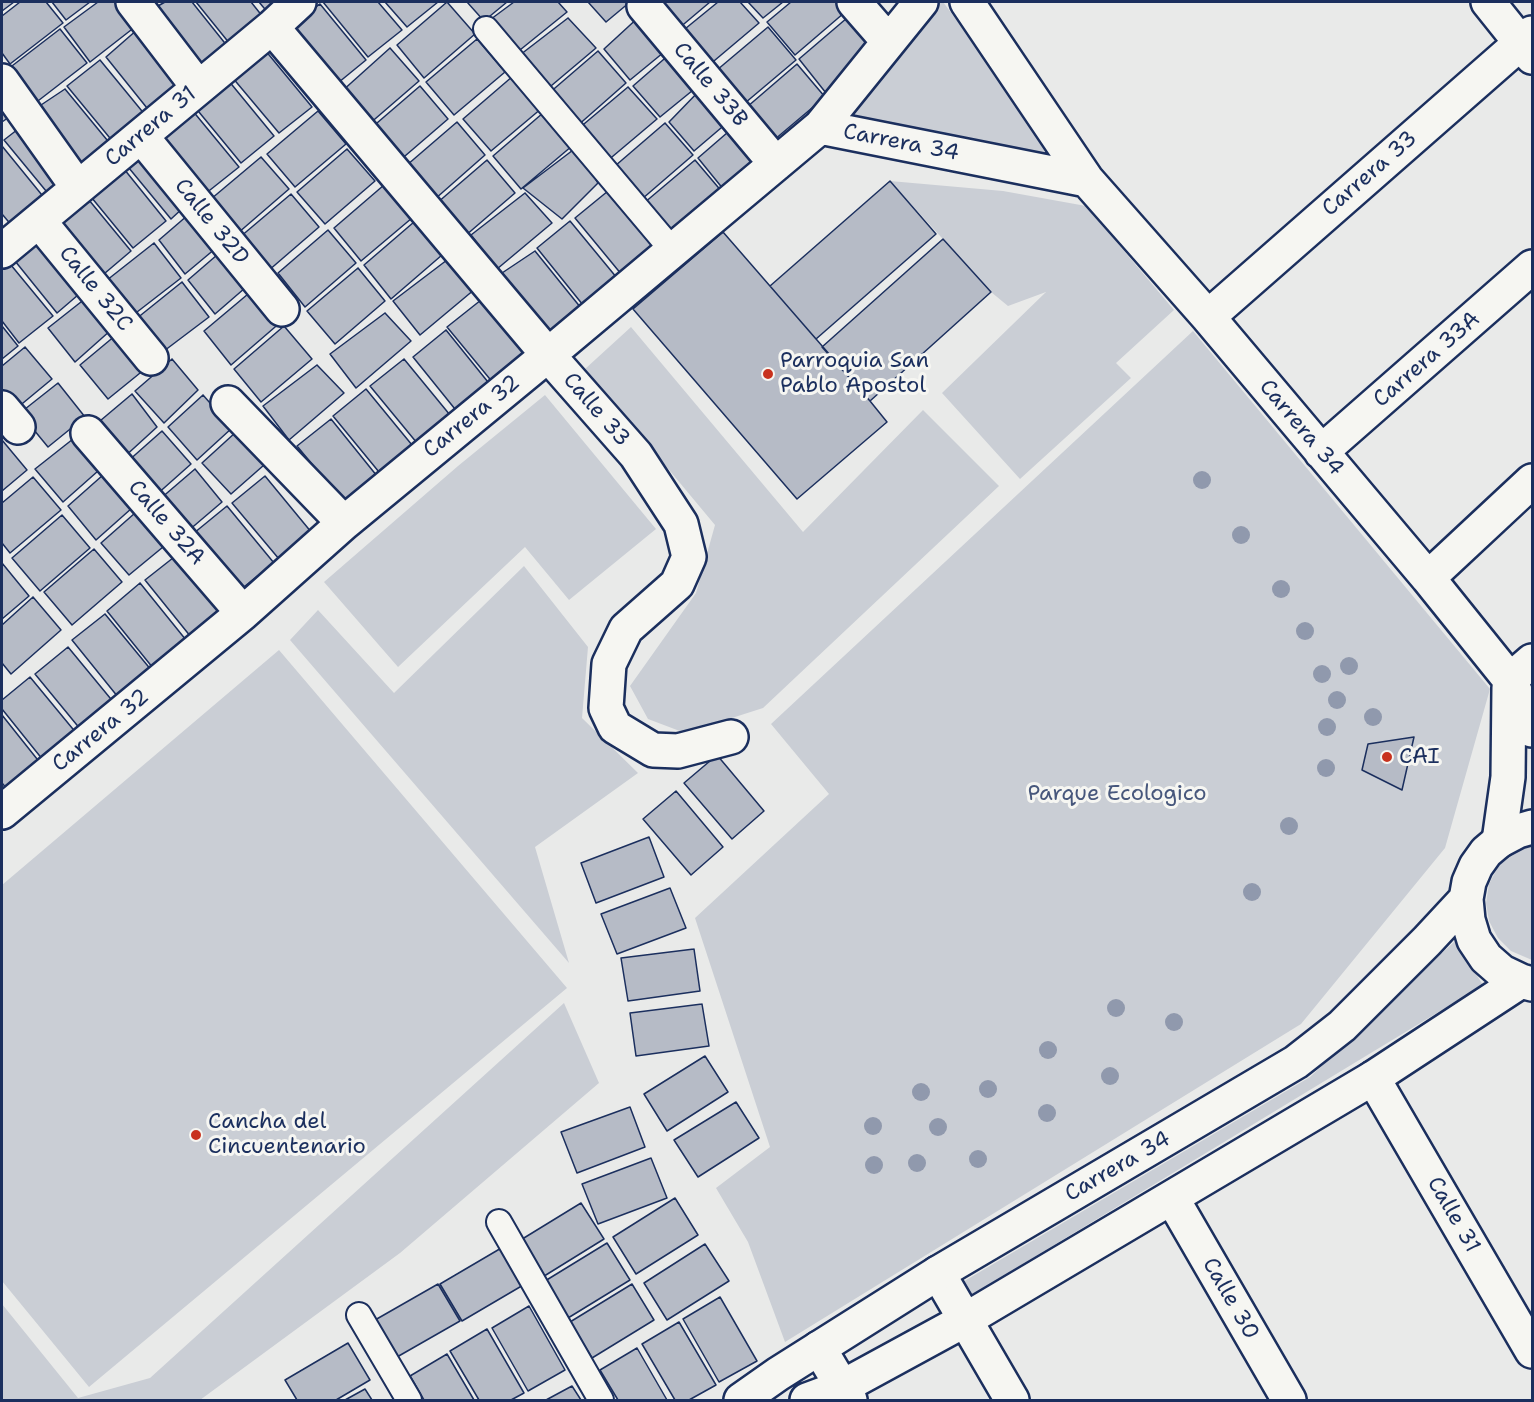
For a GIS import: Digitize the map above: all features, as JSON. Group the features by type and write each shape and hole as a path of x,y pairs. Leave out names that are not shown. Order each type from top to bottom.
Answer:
{"street":[{"path":"133,2 198,87"},
{"name":"Carrera 31","path":"2,251 272,27 299,2"},
{"path":"854,2 888,41"},
{"name":"Carrera 32","path":"3,807 243,613 344,523 820,127 921,2"},
{"name":"Carrera 34","path":"967,2 1087,180 1208,317 1428,578 1521,671 1533,730"},
{"path":"1488,2 1529,44"},
{"name":"Calle 33B","path":"644,6 776,164"},
{"name":"Calle 33","path":"272,27 636,456 681,524 689,557 677,584 626,629 609,664 606,708 615,727 653,750 678,751 730,737"},
{"name":"Carrera 33","path":"1208,317 1529,44"},
{"path":"2,81 78,188"},
{"name":"Carrera 34","path":"820,127 1087,180"},
{"name":"Calle 32D","path":"141,136 282,309"},
{"name":"Calle 32C","path":"39,221 151,358"},
{"name":"Carrera 33A","path":"1321,452 1533,267"},
{"path":"228,403 344,523"},
{"name":"Calle 32A","path":"88,433 243,613"},
{"path":"1428,578 1533,481"},
{"path":"1499,841 1521,671"},
{"path":"1527,982 1502,972 1486,958 1474,940 1468,920 1466,899 1469,882 1486,852 1499,841 1518,831 1533,827"},
{"name":"Carrera 34","path":"741,1401 819,1348 938,1273 1296,1062 1358,1011 1466,899"},
{"path":"807,1401 846,1394 965,1320 1373,1078 1527,982"},
{"name":"Calle 31","path":"1373,1078 1533,1352"},
{"name":"Calle 30","path":"1172,1198 1289,1401"},
{"path":"938,1273 1012,1401"},
{"path":"819,1348 846,1394"}],"lane":[{"path":"486,30 673,250"},
{"path":"499,1222 601,1401"},
{"path":"359,1315 410,1401"}],"green space":[{"path":"936,2 943,2 1064,163 841,116"},
{"path":"890,181 1003,191 1086,206 1174,310 1116,363 1131,378 1020,479 942,393 1046,292 1008,306 991,292"},
{"path":"631,327 803,532 923,410 999,486 763,708 685,733 648,719 630,686 696,593 715,525 585,369"},
{"name":"Parque Ecologico","path":"1193,331 1490,689 1445,848 1301,1024 785,1342 748,1242 716,1188 770,1147 695,918 829,794 771,724"},
{"path":"545,395 656,529 569,600 525,547 398,667 324,582 458,466"},
{"path":"524,566 588,647 582,718 638,773 535,847 569,963 290,640 318,610 394,693"},
{"name":"Cancha del Cincuentenario","path":"279,650 567,988 89,1387 2,1281 2,885"},
{"path":"1532,846 1532,960 1511,951 1498,938 1489,921 1486,903 1489,884 1498,867 1511,854"},
{"path":"1455,941 1483,985 970,1296 961,1283 1310,1077"},
{"path":"564,1003 599,1083 400,1253 200,1400 2,1400 2,1304 78,1398 150,1378"}],"building":[{"path":"2,2 14,2 2,11"},
{"path":"20,2 46,2 63,23 10,64 2,53 2,16"},
{"path":"52,2 90,2 66,20"},
{"path":"98,2 124,2 140,23 90,62 64,27"},
{"path":"165,2 192,2 228,47 196,74 149,11"},
{"path":"196,2 251,2 263,17 230,44"},
{"path":"259,2 284,2 269,14"},
{"path":"323,2 378,2 402,30 368,57"},
{"path":"385,2 438,2 407,27"},
{"path":"447,2 475,34 424,78 397,45"},
{"path":"467,2 507,2 484,21"},
{"path":"514,2 558,2 567,12 515,54 487,22"},
{"path":"588,2 630,2 606,22"},
{"path":"655,2 710,2 678,29"},
{"path":"718,2 740,2 759,23 708,66 680,33"},
{"path":"748,2 783,2 763,18"},
{"path":"791,2 846,2 851,7 795,55 767,22"},
{"path":"320,4 366,60 333,87 287,25"},
{"path":"854,12 882,45 826,93 799,59"},
{"path":"641,15 669,48 630,80 604,49"},
{"path":"568,18 596,48 545,91 516,58"},
{"path":"768,27 796,60 745,103 717,70"},
{"path":"60,29 87,63 34,104 8,69"},
{"path":"138,29 185,86 151,113 106,57"},
{"path":"477,39 505,72 454,115 426,82"},
{"path":"390,48 419,81 368,125 341,92"},
{"path":"265,50 312,107 279,133 232,77"},
{"path":"598,51 626,83 576,127 548,94"},
{"path":"671,53 698,86 660,117 633,86"},
{"path":"100,60 146,116 114,143 67,86"},
{"path":"797,64 825,97 774,140 747,107"},
{"path":"513,76 542,108 491,151 463,119"},
{"path":"228,80 274,136 241,163 194,106"},
{"path":"420,86 448,119 398,162 370,129"},
{"path":"628,87 657,119 606,162 578,129"},
{"path":"702,88 728,122 694,151 669,122"},
{"path":"65,89 112,146 78,174 32,111"},
{"path":"2,100 12,115 2,122"},
{"path":"192,110 239,167 205,194 159,131"},
{"path":"318,111 346,144 295,187 267,154"},
{"path":"543,113 572,146 521,189 493,156"},
{"path":"457,122 485,155 435,199 407,165"},
{"path":"665,123 693,155 642,199 615,166"},
{"path":"22,126 64,185 51,197 4,140"},
{"path":"735,126 762,159 724,190 698,158"},
{"path":"2,146 46,200 13,227 2,214"},
{"path":"577,147 598,183 562,219 523,188"},
{"path":"137,149 184,207 171,219 124,162"},
{"path":"347,149 375,181 325,224 297,192"},
{"path":"261,157 289,189 238,233 211,199"},
{"path":"487,160 515,193 465,236 437,203"},
{"path":"695,160 723,193 672,236 644,203"},
{"path":"120,164 166,221 133,248 87,192"},
{"path":"890,181 936,234 816,339 770,286"},
{"path":"384,185 412,218 361,261 334,228"},
{"path":"608,191 655,248 622,275 575,218"},
{"path":"525,193 552,223 497,269 471,235"},
{"path":"84,194 131,251 98,279 51,222"},
{"path":"291,194 319,227 268,271 240,237"},
{"path":"188,215 216,248 185,274 159,240"},
{"path":"570,221 617,278 583,305 537,248"},
{"path":"414,222 442,255 391,299 364,265"},
{"path":"328,230 356,263 305,307 278,273"},
{"name":"Parroquia San Pablo Apostol","path":"723,232 887,422 797,499 633,309"},
{"path":"37,233 85,289 57,313 11,256"},
{"path":"943,239 991,292 870,401 822,347"},
{"path":"154,243 181,278 128,319 102,284"},
{"path":"535,251 581,308 548,335 502,273"},
{"path":"217,255 245,288 215,314 188,280"},
{"path":"6,259 53,316 19,343 2,321 2,263"},
{"path":"447,260 475,289 420,335 393,301"},
{"path":"358,268 385,301 335,344 307,311"},
{"path":"182,282 209,317 156,357 131,323"},
{"path":"254,289 282,321 231,365 204,331"},
{"path":"86,298 111,330 75,362 48,328"},
{"path":"481,300 527,356 494,384 447,327"},
{"path":"385,313 411,341 356,388 330,354"},
{"path":"2,326 18,346 2,359"},
{"path":"284,326 312,359 261,402 234,369"},
{"path":"446,330 492,387 459,414 413,357"},
{"path":"116,335 145,369 108,399 80,365"},
{"path":"25,347 52,379 17,408 2,389 2,366"},
{"path":"172,359 198,390 164,423 135,391"},
{"path":"404,359 450,415 417,443 370,386"},
{"path":"317,365 344,393 289,440 263,406"},
{"path":"58,383 85,417 48,447 20,413"},
{"path":"366,389 412,445 379,472 333,416"},
{"path":"132,394 157,427 122,459 94,426"},
{"path":"203,395 232,428 197,460 168,427"},
{"path":"331,419 377,476 344,503 297,446"},
{"path":"162,431 191,464 155,496 127,462"},
{"path":"236,432 264,465 231,494 202,463"},
{"path":"73,439 98,471 63,502 35,469"},
{"path":"2,440 27,470 2,491"},
{"path":"195,469 222,502 188,531 160,499"},
{"path":"103,475 132,508 96,540 68,506"},
{"path":"265,476 312,533 279,559 232,503"},
{"path":"33,477 61,510 10,553 2,543 2,503"},
{"path":"227,506 274,563 240,590 194,533"},
{"path":"135,513 163,547 129,575 101,543"},
{"path":"62,515 90,548 40,591 12,558"},
{"path":"94,549 122,582 72,625 44,592"},
{"path":"178,554 224,610 191,637 145,580"},
{"path":"2,563 29,596 2,619"},
{"path":"140,583 186,640 153,668 107,611"},
{"path":"33,597 61,630 11,674 2,663 2,625"},
{"path":"105,614 152,671 118,697 72,640"},
{"path":"68,647 115,704 81,730 35,674"},
{"path":"30,677 77,734 43,760 2,709 2,700"},
{"path":"2,715 41,764 8,790 2,783"},
{"name":"CAI","path":"1414,737 1402,790 1362,770 1368,744"},
{"path":"717,755 764,811 732,839 684,783"},
{"path":"676,791 723,847 691,875 643,819"},
{"path":"649,837 664,877 596,903 581,863"},
{"path":"670,888 686,928 617,954 601,914"},
{"path":"694,949 700,991 628,1001 621,958"},
{"path":"702,1004 709,1046 636,1056 630,1013"},
{"path":"705,1056 728,1092 667,1131 644,1094"},
{"path":"736,1102 759,1138 698,1177 674,1140"},
{"path":"630,1107 645,1147 577,1173 561,1132"},
{"path":"651,1158 667,1198 598,1224 582,1184"},
{"path":"675,1198 698,1235 636,1274 613,1237"},
{"path":"581,1203 604,1239 541,1278 519,1241"},
{"path":"607,1243 630,1280 568,1318 545,1281"},
{"path":"705,1244 729,1281 667,1320 644,1283"},
{"path":"503,1247 525,1284 462,1321 440,1284"},
{"path":"438,1284 460,1321 397,1357 375,1320"},
{"path":"632,1284 654,1320 592,1358 570,1322"},
{"path":"720,1297 757,1361 719,1382 683,1319"},
{"path":"529,1306 565,1370 528,1391 492,1328"},
{"path":"679,1322 716,1385 689,1400 675,1400 642,1344"},
{"path":"487,1329 524,1393 511,1400 479,1400 450,1351"},
{"path":"348,1343 370,1380 336,1400 297,1400 285,1380"},
{"path":"637,1348 667,1400 618,1400 600,1370"},
{"path":"447,1354 474,1400 424,1400 410,1376"},
{"path":"572,1386 581,1400 546,1400"},
{"path":"365,1389 372,1400 345,1400"}],"place":[{"name":"Parroquia San Pablo Apostol","path":"768,374"},
{"name":"CAI","path":"1387,757"},
{"name":"Cancha del Cincuentenario","path":"196,1135"}]}
